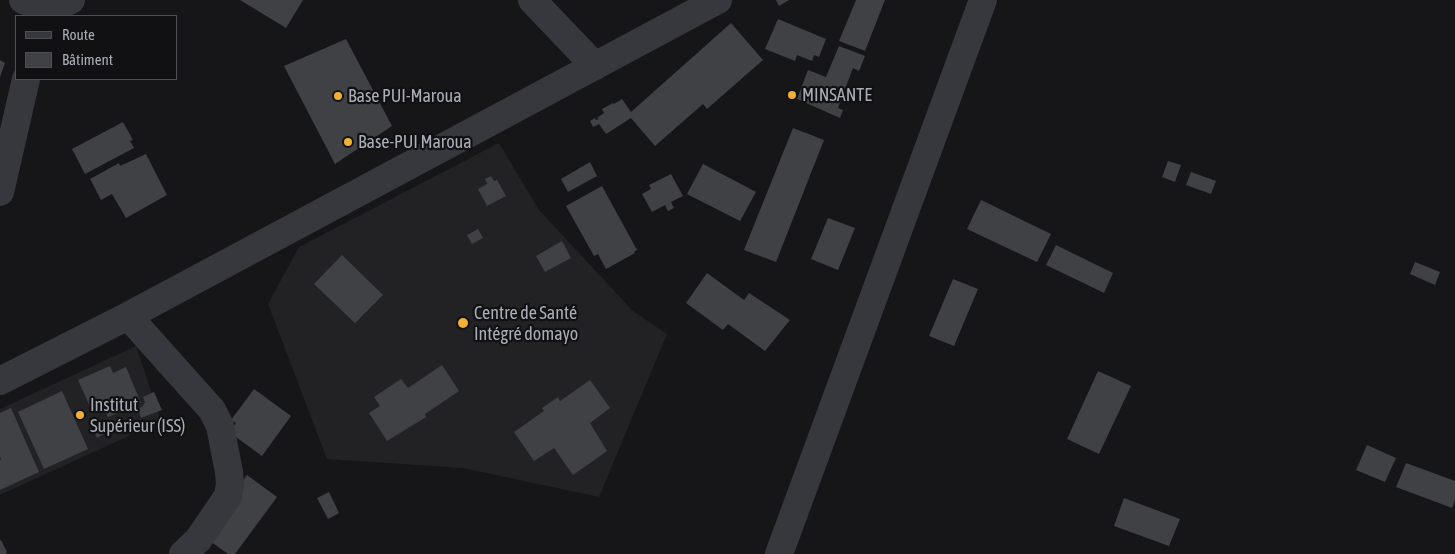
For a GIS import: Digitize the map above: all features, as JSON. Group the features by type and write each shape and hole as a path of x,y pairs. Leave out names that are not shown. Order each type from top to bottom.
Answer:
{"street":[{"path":"35,8 60,6 71,0"},
{"path":"532,0 595,66"},
{"path":"0,381 128,316 718,0"},
{"path":"779,554 983,0"},
{"path":"0,192 26,80"},
{"path":"128,316 212,410 220,426 229,472 228,496 198,540 183,554"}],"shaded area":[{"name":"Centre de Santé Intégré domayo","path":"499,143 539,210 633,311 667,334 599,497 463,468 327,459 268,304 299,247"},
{"name":"Institut Supérieur (ISS)","path":"136,346 161,421 0,495 0,409"}],"building":[{"path":"240,0 303,0 286,28"},
{"path":"776,0 789,0 779,6"},
{"path":"856,0 885,0 865,51 839,41"},
{"path":"778,19 826,39 819,57 814,55 812,61 797,55 795,61 765,49"},
{"path":"731,23 763,60 707,109 703,104 655,146 631,118 606,134 599,124 593,127 590,121 595,118 596,120 599,119 597,118 604,113 602,109 622,99 631,112"},
{"name":"Base PUI-Maroua","path":"346,39 392,126 335,164 284,66"},
{"path":"839,46 865,56 859,71 853,68 838,108 843,110 840,118 797,99 808,70 826,77"},
{"path":"0,60 5,63 0,77"},
{"path":"123,122 133,140 130,141 134,148 85,174 72,149"},
{"path":"793,128 824,140 776,262 744,250"},
{"path":"146,154 167,195 126,218 112,194 101,200 90,179 119,163 120,166"},
{"path":"1168,161 1181,165 1175,182 1162,177"},
{"path":"590,162 597,176 568,192 561,179"},
{"path":"703,164 756,192 740,221 687,194"},
{"path":"1191,172 1216,181 1211,194 1186,185"},
{"path":"671,174 683,196 671,202 674,208 668,211 665,205 652,212 642,194 651,189 649,185"},
{"path":"491,176 494,181 497,180 506,196 487,206 478,189 487,184 485,179"},
{"path":"602,186 637,250 635,253 606,269 598,254 594,256 566,206"},
{"path":"981,200 1051,234 1037,262 967,229"},
{"path":"828,218 855,228 838,270 811,259"},
{"path":"478,229 483,238 472,244 467,235"},
{"path":"562,241 571,258 545,272 536,256"},
{"path":"1056,245 1113,273 1104,293 1046,265"},
{"path":"342,255 383,295 355,323 314,284"},
{"path":"1415,262 1440,272 1435,285 1410,274"},
{"path":"707,273 744,300 749,293 790,320 765,351 728,324 723,330 686,303"},
{"path":"953,279 978,289 954,346 929,336"},
{"path":"442,365 459,391 425,414 426,417 387,441 369,413 380,406 374,397 401,379 408,388"},
{"path":"110,366 113,373 126,367 141,403 108,417 102,405 91,409 78,380"},
{"path":"1098,371 1131,386 1099,454 1067,439"},
{"path":"590,380 610,408 590,423 607,451 573,475 554,448 534,461 514,432 544,411 542,408 558,397 560,401"},
{"path":"254,389 291,416 262,456 229,432 236,423 231,420"},
{"path":"62,391 88,449 44,469 18,412"},
{"path":"154,392 162,410 141,418 138,409 145,402 143,397"},
{"path":"11,408 39,472 0,490 0,413"},
{"path":"101,426 104,434 97,438 93,429"},
{"path":"1367,445 1396,458 1385,482 1356,470"},
{"path":"1406,463 1455,481 1455,500 1452,508 1396,487"},
{"path":"247,475 277,497 235,554 228,554 203,536"},
{"path":"329,492 339,513 328,519 317,498"},
{"path":"1124,498 1180,519 1169,546 1114,526"},
{"path":"1,540 7,552 6,554 0,554"}],"place":[{"name":"MINSANTE","path":"792,95"},
{"name":"Base PUI-Maroua","path":"338,96"},
{"name":"Base-PUI Maroua","path":"348,142"},
{"name":"Centre de Santé Intégré domayo","path":"463,323"},
{"name":"Institut Supérieur (ISS)","path":"80,415"}]}
